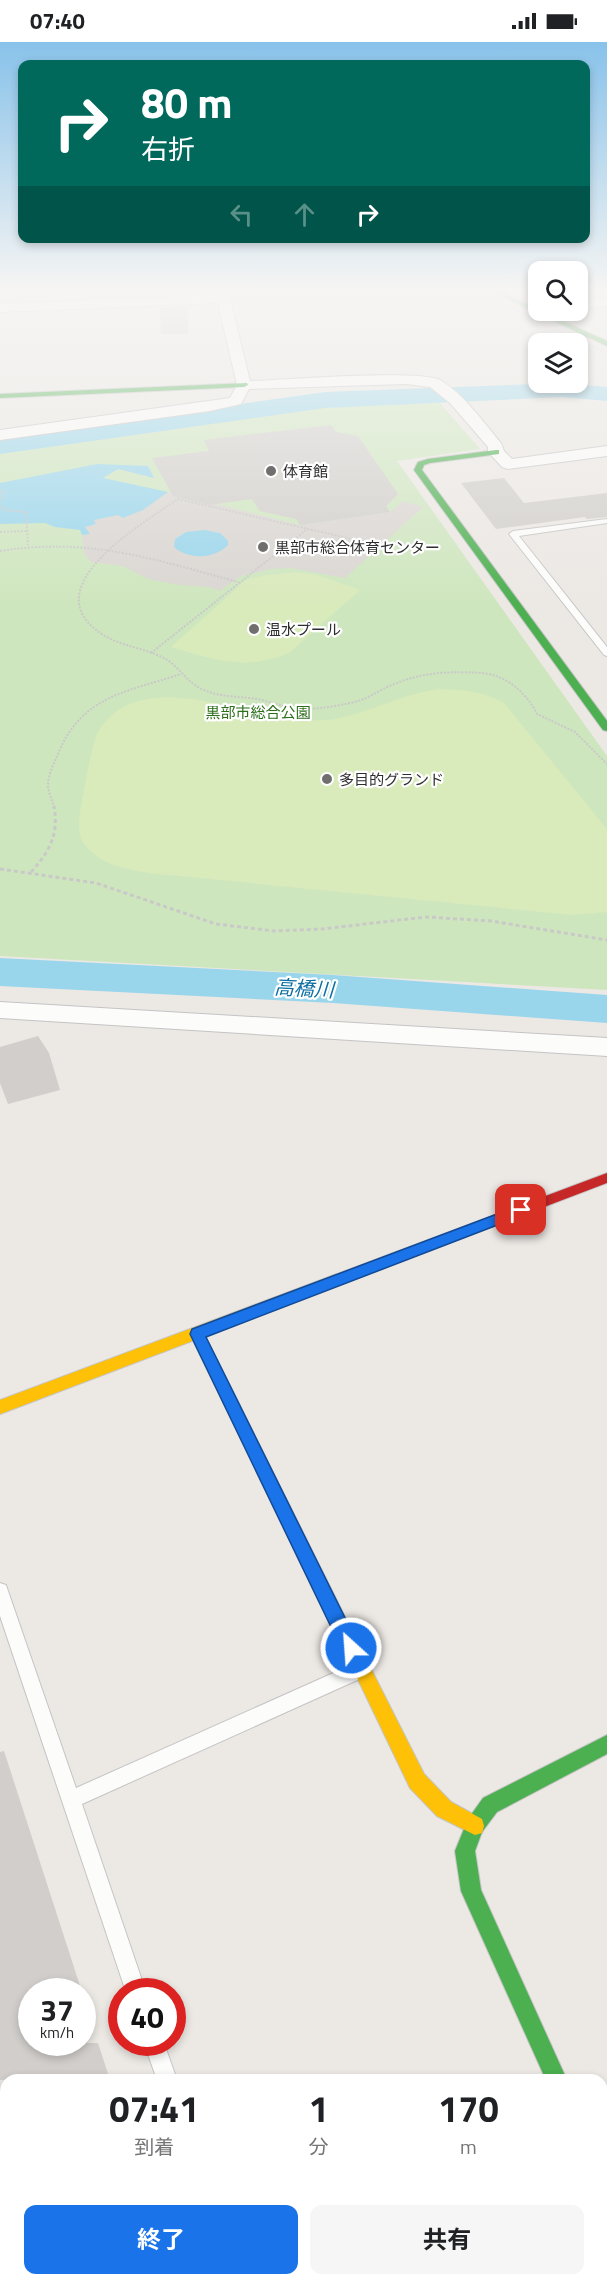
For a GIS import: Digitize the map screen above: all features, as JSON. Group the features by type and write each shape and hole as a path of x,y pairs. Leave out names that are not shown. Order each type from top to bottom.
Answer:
{"street":[{"path":"0,435 210,407 236,401 239,396"},
{"path":"450,396 496,446 496,452 508,464 607,451"},
{"path":"496,452 428,461 421,464 418,470 607,728"},
{"path":"0,1010 607,1047"},
{"path":"0,1021 31,1011"},
{"path":"0,1407 607,1178"},
{"path":"197,1334 417,1781 444,1809 475,1826"},
{"path":"554,2074 471,1891 465,1851 475,1826 490,1805 607,1744"}],"lane":[{"path":"607,521 513,534 607,653"},
{"path":"0,1591 131,1978"},
{"path":"70,1800 361,1669"},
{"path":"159,2056 165,2074"}],"path":[{"path":"0,490 4,493 0,504 4,510 26,512 28,545"},
{"path":"392,548 178,500 109,549 82,581 78,598 82,614 98,632 123,645 150,653 174,664 191,684 205,691 262,700 286,708 309,709 362,700 398,682 422,676 446,672 485,673 515,685 532,703 537,714 575,732 607,764"},
{"path":"150,653 306,530"},
{"path":"0,532 27,531"},
{"path":"0,551 28,545 85,545 238,582"},
{"path":"31,872 50,852 56,829 52,801 47,786 59,749 71,725 93,705 125,691 181,674"},
{"path":"0,869 96,883 216,924 274,932 426,917 491,921 607,940"}],"green space":[{"name":"黒部市総合公園","path":"438,401 480,449 397,461 607,756 607,990 0,956 0,450 326,405"},
{"name":"温水プール","path":"297,572 317,575 360,590 289,653 273,658 230,662 171,647 246,580 266,575"},
{"name":"多目的グランド","path":"440,689 481,694 504,703 607,829 607,912 572,915 149,873 121,867 103,860 88,849 82,841 79,823 95,740 105,722 125,706 146,699 168,697 212,702 278,718 326,720 349,716 413,694"}],"shaded area":[{"path":"168,492 300,525 390,512 403,501 423,507 345,578 291,568 271,569 241,576 220,591 209,587 148,579 123,566 91,562 84,554 82,535 89,534 85,527 96,524 93,520 143,510"}],"water":[{"path":"97,464 148,466 154,478 118,469 103,478 168,492 143,510 123,518 118,515 94,520 96,524 85,527 90,534 82,535 80,530 55,527 45,523 0,524 0,483"},
{"path":"204,530 220,533 228,541 228,545 216,553 201,556 187,554 174,547 175,539 186,532"}],"building":[{"name":"体育館","path":"331,425 336,432 358,436 398,494 386,506 390,512 300,525 296,519 260,511 252,499 210,505 173,496 152,458 209,451 204,440"},
{"path":"504,478 524,503 607,493 607,517 587,519 585,517 496,529 461,483"},
{"path":"38,1036 49,1053 60,1090 8,1104 0,1083 0,1047"},
{"path":"4,1751 77,1978 18,1978 18,2056 96,2056 96,2043 98,2043 108,2074 0,2074 0,1752"}],"waterway":[{"path":"0,446 325,400 428,396"},
{"name":"高橋川","path":"0,972 333,989 607,1009"}],"traffic: fast":[{"path":"0,396 7,396"},
{"path":"496,452 428,461 421,464 418,470 607,728"},
{"path":"197,1334 361,1667"},
{"path":"554,2074 471,1891 465,1851 475,1826 490,1805 607,1744"}],"traffic: slow":[{"path":"0,1407 337,1280"},
{"path":"361,1667 417,1781 444,1809 475,1826"}],"traffic: jam":[{"path":"337,1280 607,1178"}],"place":[{"name":"体育館","path":"271,471"},
{"name":"黒部市総合体育センター","path":"263,547"},
{"name":"温水プール","path":"254,629"},
{"name":"多目的グランド","path":"327,779"}],"route":[{"path":"351,1648 197,1334 521,1210"}]}
